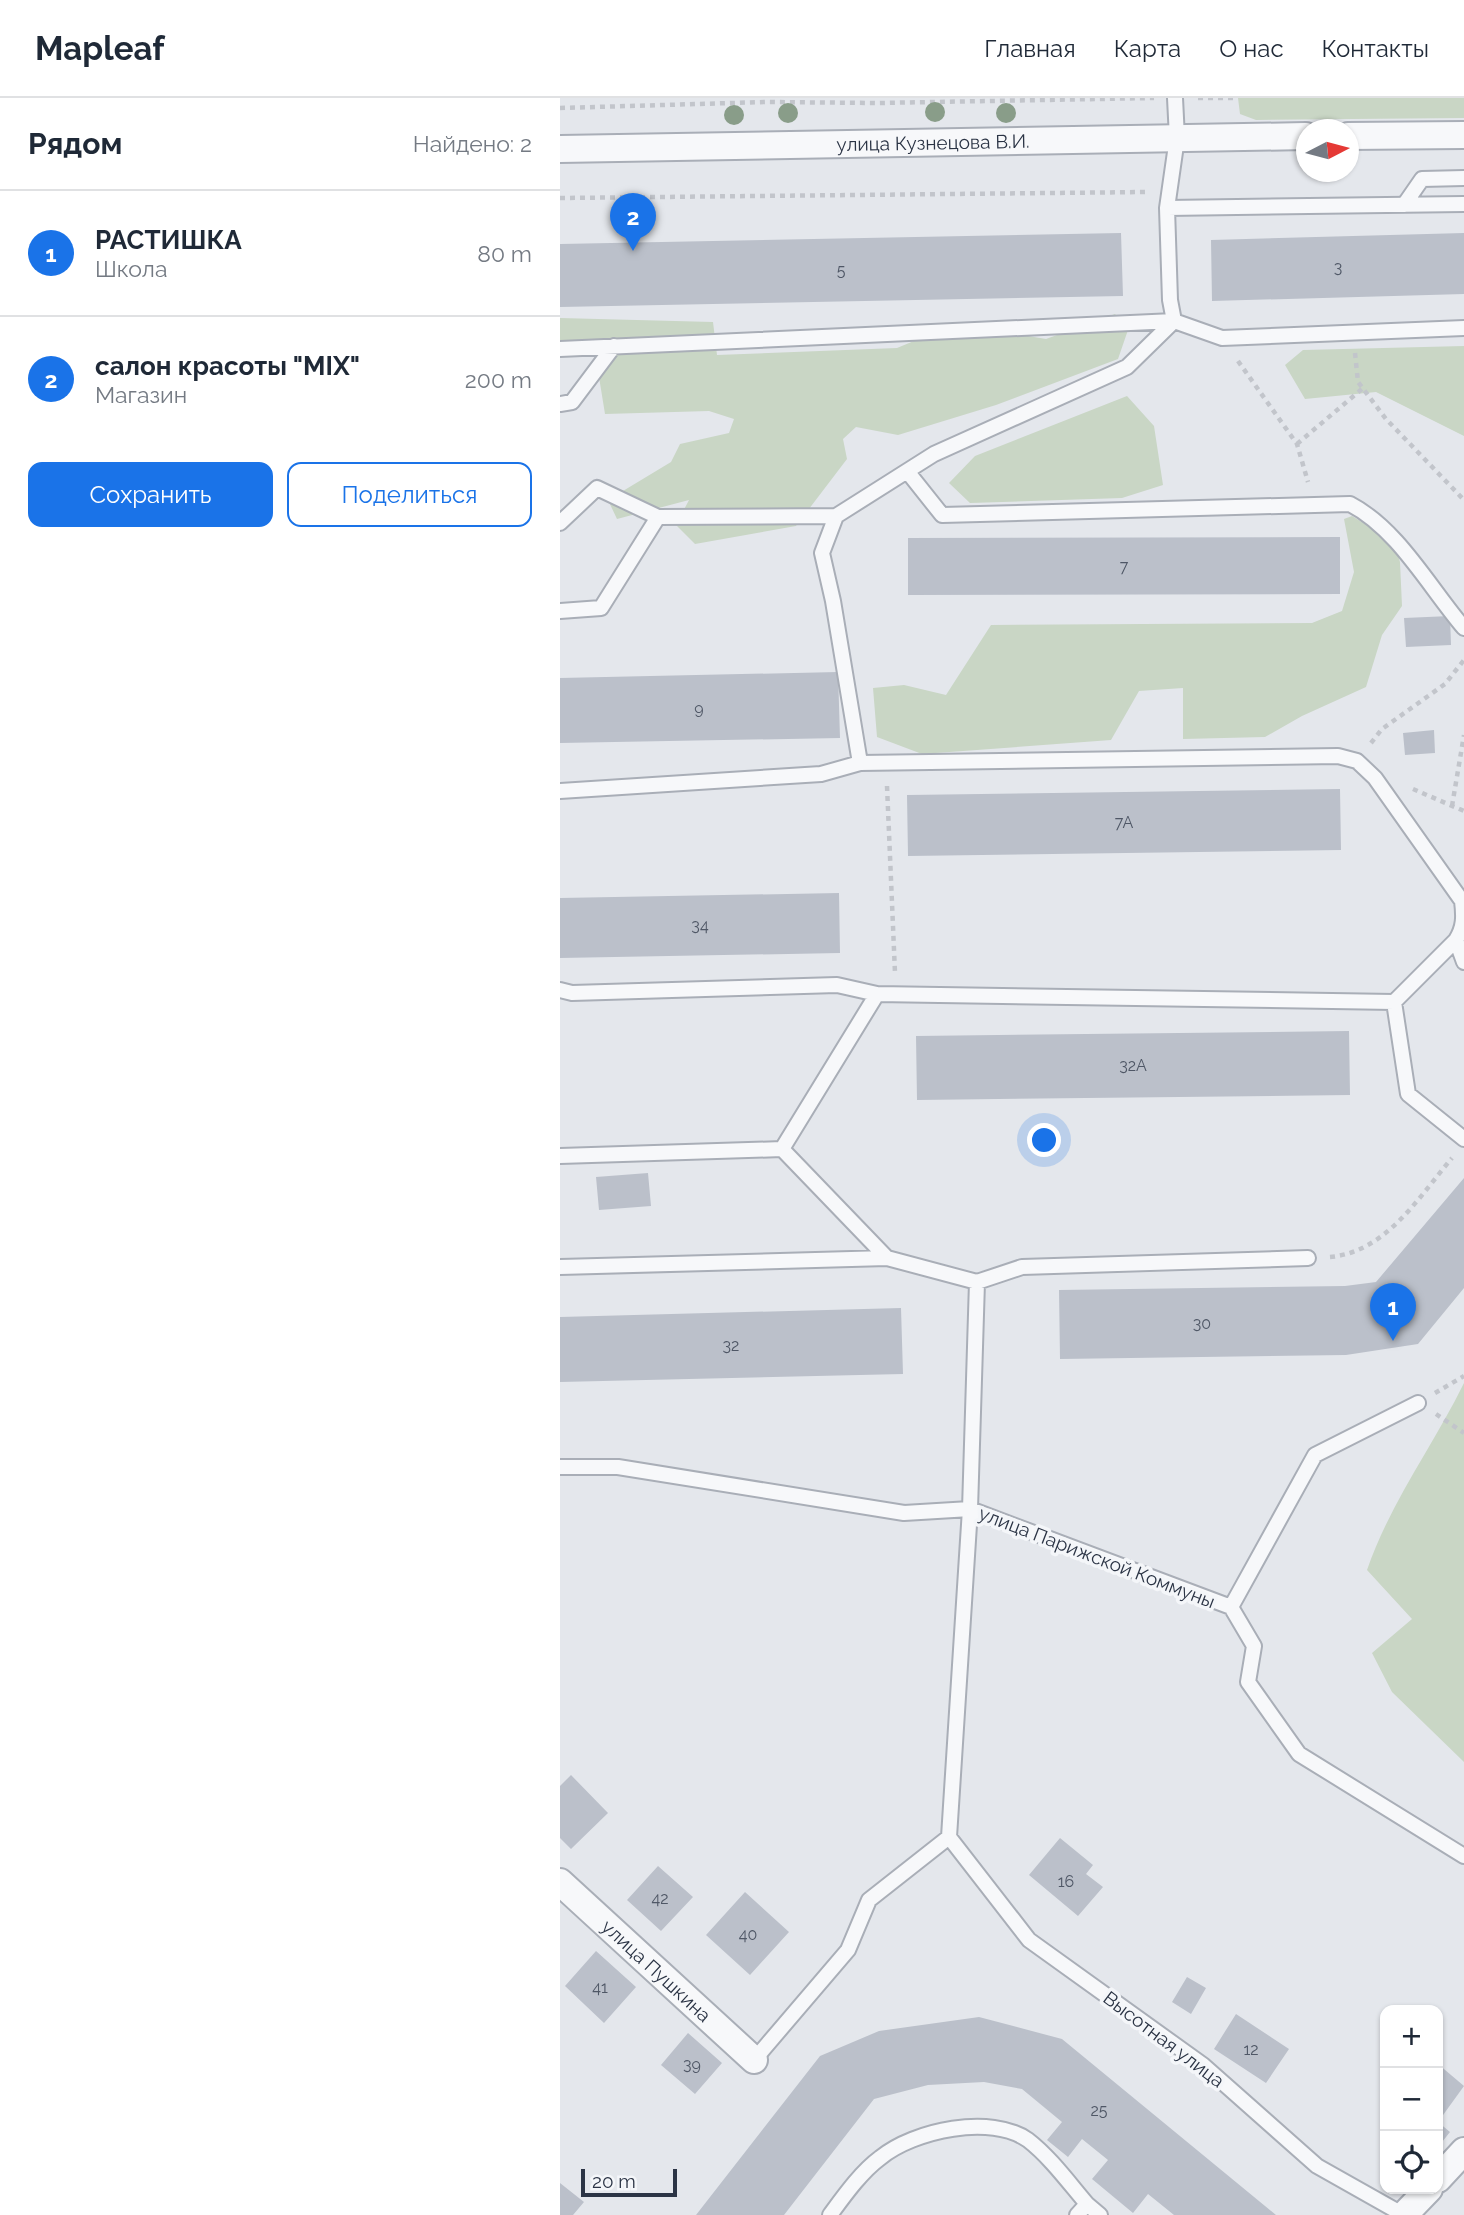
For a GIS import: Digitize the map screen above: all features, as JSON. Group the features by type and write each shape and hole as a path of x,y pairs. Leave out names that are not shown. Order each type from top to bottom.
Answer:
{"street":[{"path":"1359,136 1464,135"},
{"name":"улица Кузнецова В.И.","path":"560,149 1296,136"},
{"name":"улица Пушкина","path":"560,1882 754,2060"},
{"path":"1443,2174 1464,2151"},
{"path":"1404,2215 1424,2194"}],"lane":[{"path":"1174,321 1170,300 1167,208 1177,138 1175,98"},
{"path":"1404,205 1422,179 1464,178"},
{"path":"1167,208 1464,204"},
{"path":"560,523 597,488 658,517 836,516 934,454 1127,367 1174,321"},
{"path":"560,349 1174,321 1222,338 1464,328"},
{"path":"560,404 572,402 614,346"},
{"path":"907,471 942,515 1350,504 1367,513 1383,527 1464,628"},
{"path":"836,516 822,553 833,601 860,763"},
{"path":"560,611 601,608 658,517"},
{"path":"560,791 821,775 860,763 1338,756 1357,761 1375,778 1463,901 1463,929 1456,940 1394,1002 896,995 877,994 837,985 572,993 560,990"},
{"path":"1456,940 1464,962"},
{"path":"782,1149 877,994"},
{"path":"1394,1002 1408,1094 1464,1139"},
{"path":"560,1156 782,1149 887,1258"},
{"path":"560,1267 887,1258 977,1282 1023,1266 1308,1258"},
{"path":"754,2060 848,1950 869,1900 949,1837 970,1509 977,1282"},
{"path":"1231,1607 1315,1454 1418,1403"},
{"name":"улица Парижской Коммуны","path":"560,1467 618,1466 904,1513 970,1509 1231,1607 1254,1646 1248,1682 1299,1754 1464,1856"},
{"name":"Высотная улица","path":"949,1837 1029,1940 1203,2065 1317,2165 1404,2215"},
{"path":"830,2215 880,2158 910,2140 934,2132 1001,2127 1028,2140 1082,2209 1100,2215"}],"path":[{"path":"873,98 879,103"},
{"path":"560,108 766,102 1233,98"},
{"path":"560,198 1169,191"},
{"path":"1222,338 1297,443 1304,460 1311,504"},
{"path":"1358,382 1402,436 1464,500"},
{"path":"1297,443 1363,388"},
{"path":"1357,761 1382,729 1445,684 1464,660"},
{"path":"1452,806 1464,735"},
{"path":"886,762 896,995"},
{"path":"1375,778 1401,784 1464,811"},
{"path":"1351,1255 1390,1232 1456,1152"},
{"path":"1464,1376 1418,1403 1464,1433"}],"green space":[{"path":"1238,98 1464,98 1464,118 1256,120 1240,114"},
{"path":"1115,314 1128,330 1118,359 996,405 898,435 856,427 843,439 847,459 796,526 695,544 676,525 689,500 617,519 608,500 671,462 680,444 729,433 734,419 709,411 605,414 599,377 615,351 590,341 560,341 560,318 713,322 717,355 897,348 955,324 1046,339"},
{"path":"1464,346 1464,436 1376,392 1305,399 1285,365 1303,350"},
{"path":"1127,396 1154,426 1163,485 1122,498 970,503 949,483 975,456"},
{"path":"1352,516 1394,542 1400,562 1402,606 1382,635 1366,687 1302,716 1265,737 1183,739 1183,688 1139,691 1111,740 922,754 877,737 873,688 904,685 946,695 991,625 1312,623 1342,611 1354,572 1344,519"},
{"path":"1464,1383 1464,1762 1392,1692 1372,1653 1412,1619 1367,1570 1388,1521"}],"building":[{"path":"1121,233 1123,296 560,307 560,244"},
{"path":"1464,233 1464,294 1212,301 1211,240"},
{"path":"1340,537 1340,594 908,595 908,538"},
{"path":"1450,616 1451,645 1406,647 1404,618"},
{"path":"838,672 840,738 560,743 560,678"},
{"path":"1434,730 1435,753 1405,755 1403,733"},
{"path":"1340,789 1341,850 908,856 907,795"},
{"path":"839,893 840,953 560,958 560,898"},
{"path":"1349,1031 1350,1095 917,1100 916,1036"},
{"path":"648,1173 651,1206 599,1210 596,1177"},
{"path":"1464,1178 1464,1288 1418,1344 1346,1355 1060,1359 1059,1290 1345,1286 1376,1282"},
{"path":"901,1308 903,1374 560,1382 560,1317"},
{"path":"571,1775 608,1813 571,1849 560,1838 560,1786"},
{"path":"1060,1838 1093,1865 1086,1874 1103,1887 1078,1916 1029,1875"},
{"path":"658,1866 693,1897 661,1931 627,1900"},
{"path":"745,1892 789,1932 750,1975 706,1935"},
{"path":"596,1951 636,1987 604,2023 565,1986"},
{"path":"1187,1977 1206,1988 1191,2014 1172,2002"},
{"path":"1236,2014 1289,2049 1266,2083 1214,2049"},
{"path":"979,2017 1062,2039 1276,2215 1174,2215 1148,2194 1133,2213 1092,2179 1108,2160 1082,2139 1068,2157 1047,2140 1062,2122 1022,2089 984,2082 928,2085 874,2099 784,2215 696,2215 820,2056 879,2031"},
{"path":"688,2033 722,2063 695,2094 661,2065"},
{"path":"1443,2068 1464,2086 1443,2115"},
{"path":"1443,2126 1450,2132 1443,2141"},
{"path":"560,2183 584,2202 573,2215 560,2215"}],"place":[{"name":"салон красоты \"MIX\"","path":"633,251"},
{"name":"РАСТИШКА","path":"1393,1341"}]}
